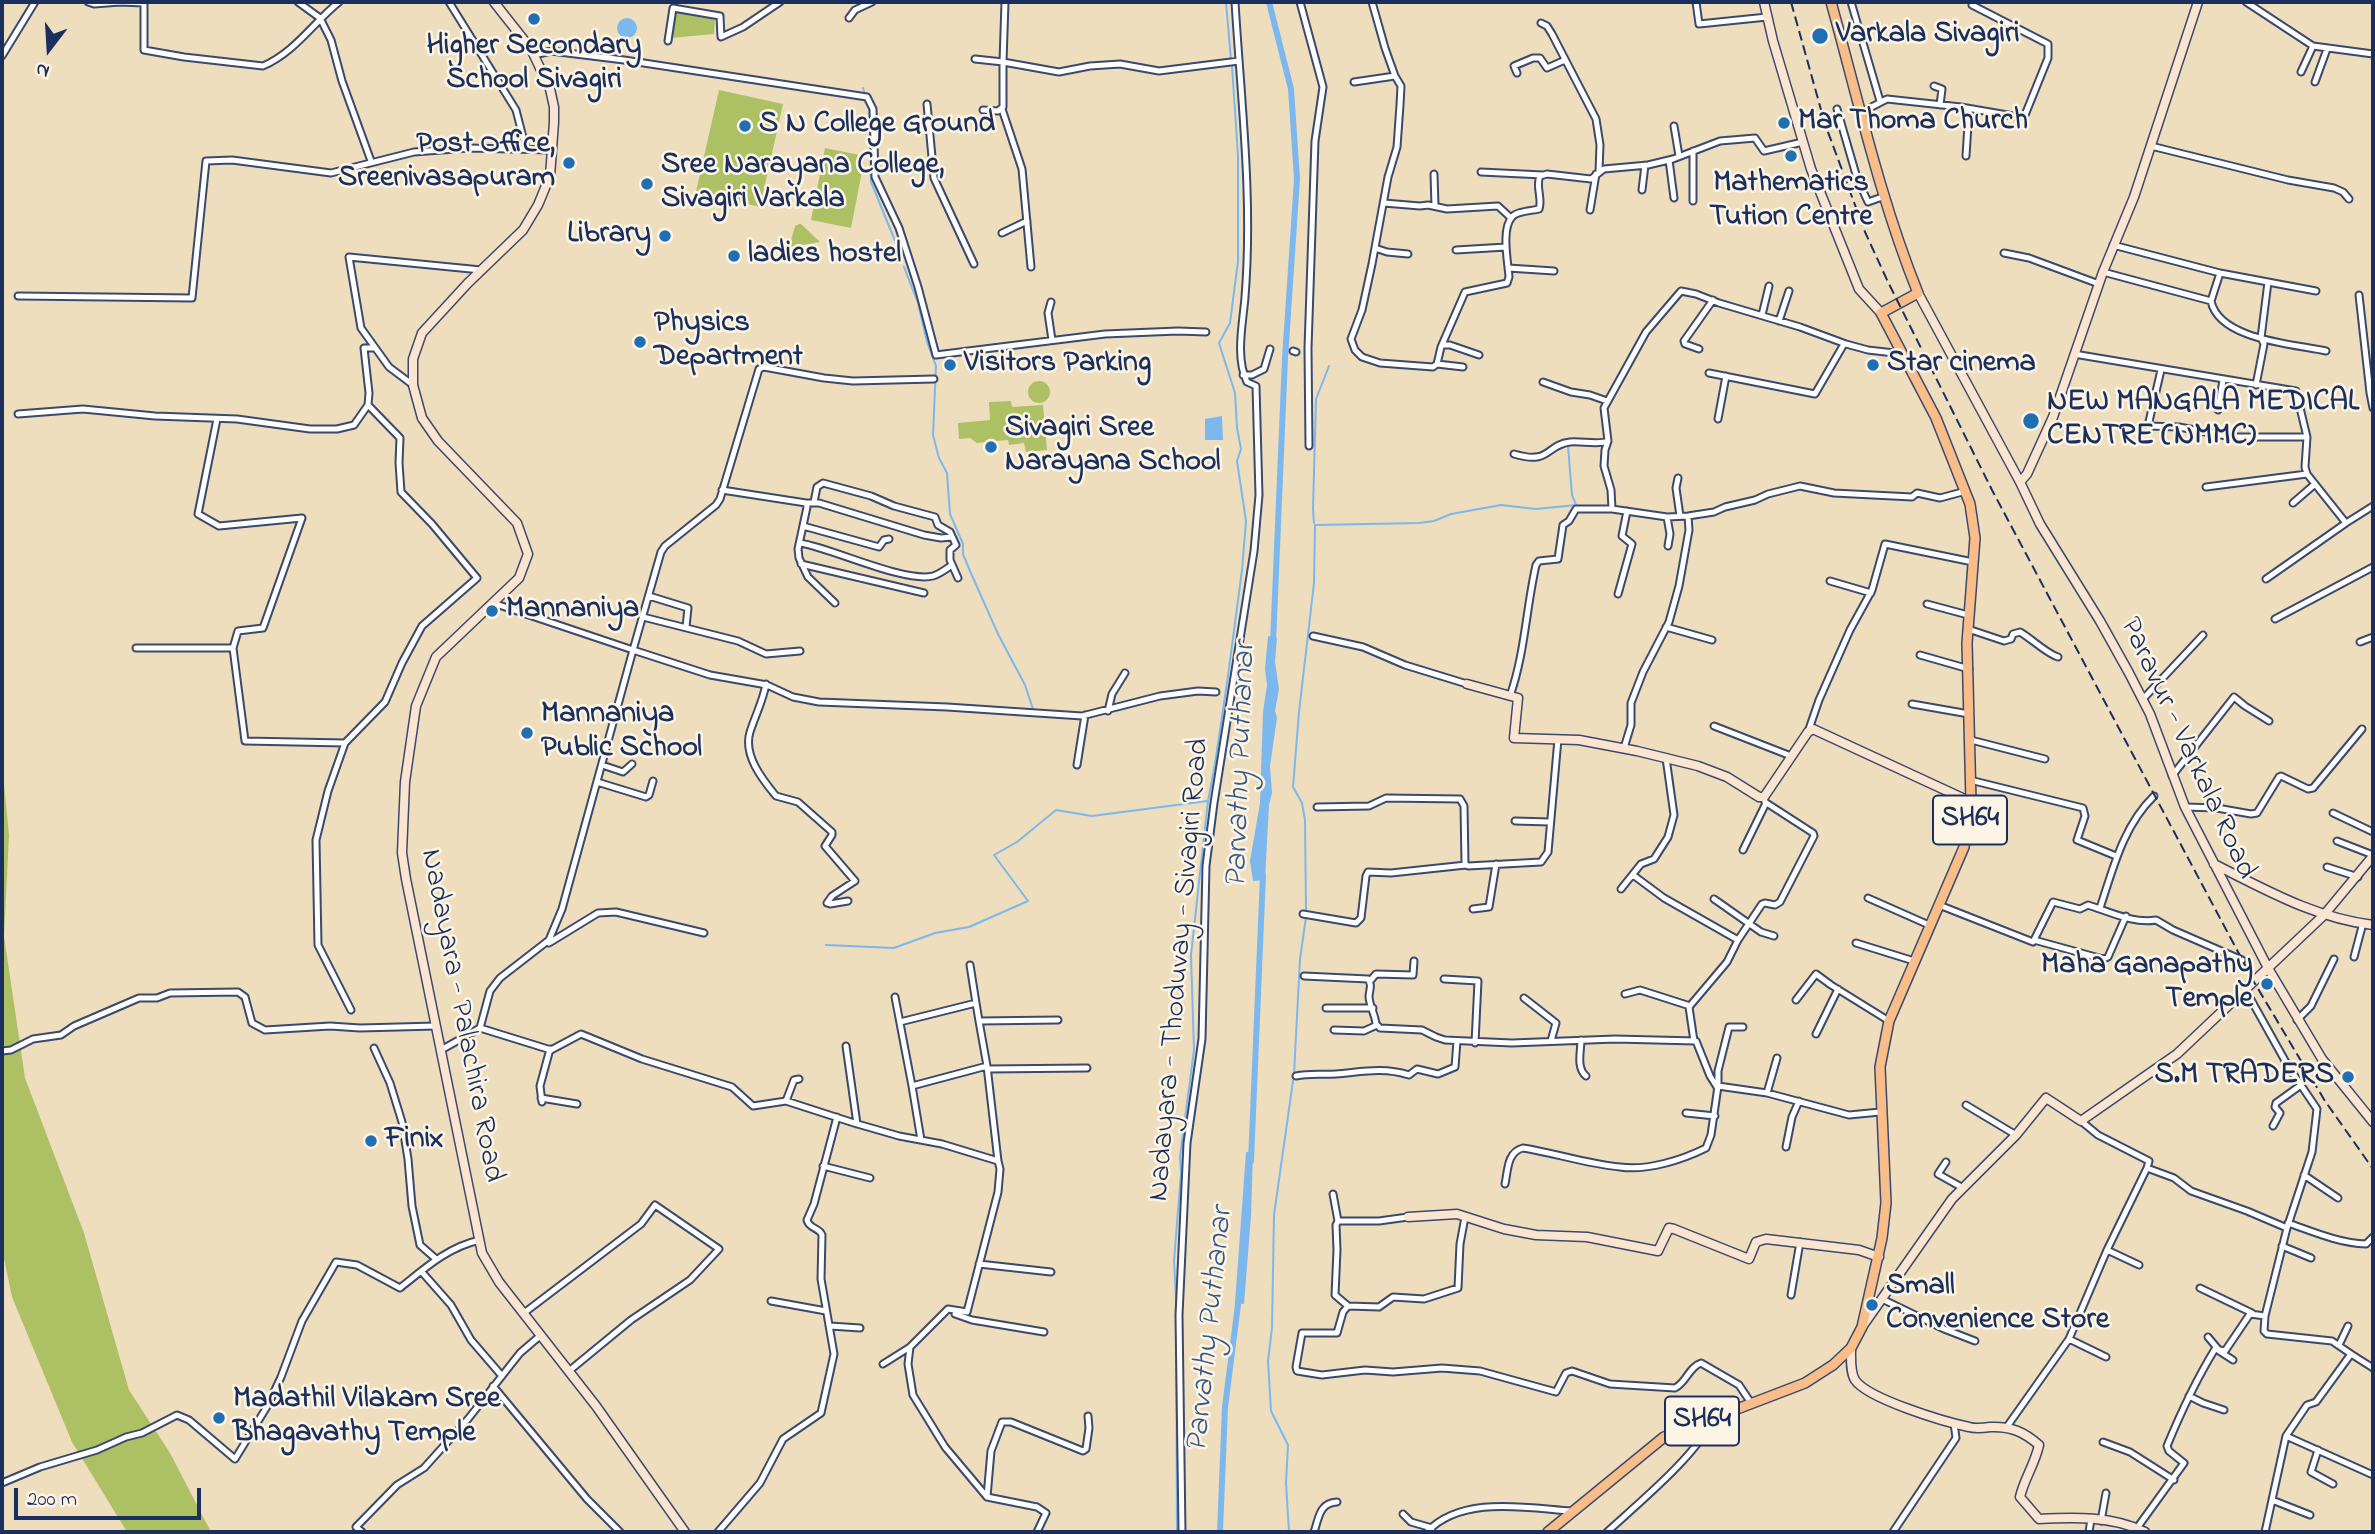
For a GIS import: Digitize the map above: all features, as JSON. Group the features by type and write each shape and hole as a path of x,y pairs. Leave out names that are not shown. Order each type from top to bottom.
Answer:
{"main road":[{"name":"Nadayara - Palachira Road","path":"494,2 534,55 554,101 550,176 538,205 523,230 422,333 413,359 413,385 422,418 438,441 517,523 527,554 519,578 436,657 416,706 405,782 402,853 405,879 482,1253 499,1282 569,1371 685,1532"},
{"path":"1764,2 1811,169 1859,289 1881,313 1918,293 1905,261 1860,113 1831,2"},
{"path":"2020,482 2027,474 2053,418 2103,272 2134,197 2198,2"},
{"name":"Paravur - Varkala Road","path":"1918,293 2040,524 2100,621 2143,699 2185,807 2268,968 2322,1059 2373,1122"},
{"name":"SH64","path":"1548,1532 1664,1437 1805,1383 1833,1365 1851,1348 1862,1327 1879,1256 1886,1203 1880,1067 1889,1021 1964,847 1971,802 1968,615 1975,538 1970,504 1937,418 1881,313"},
{"path":"1466,684 1518,698 1514,738 1579,740 1666,758 1727,776 1765,800 1791,756 1813,729 1971,802"},
{"path":"1862,1327 1952,1199 2016,1135 2046,1098 2081,1121 2177,1054 2324,915 2373,856"},
{"path":"2214,864 2303,908 2373,925"},
{"path":"1408,1217 1457,1214 1504,1229 1536,1235 1587,1237 1658,1251 1669,1228 1749,1259 1756,1242 1777,1239 1859,1250 1879,1256"},
{"path":"1851,1348 1853,1377 1857,1383 1882,1398 1971,1428 2006,1428 2026,1433 2039,1445 2020,1497 2039,1519 2091,1519 2141,1530"}],"street":[{"path":"2,56 35,2"},
{"path":"88,2 144,3 144,50 262,66 273,61 308,34 320,18 339,2"},
{"path":"298,2 320,18 331,40 342,80 372,161"},
{"path":"449,2 516,110 526,149"},
{"path":"668,41 673,5 720,16 721,37 743,27 780,2"},
{"path":"849,18 855,10 872,2"},
{"path":"1005,2 1002,109 1022,169 1031,267"},
{"name":"Nadayara - Thoduvay - Sivagiri Road","path":"1182,1532 1179,1315 1187,1143 1202,1039 1206,866 1229,696 1254,551 1259,495 1256,386 1247,382 1243,375 1241,358 1249,216 1247,153 1235,2"},
{"path":"1300,2 1323,88 1315,141 1308,348 1309,446"},
{"path":"1372,2 1395,76 1401,86 1399,119 1397,147 1362,310 1351,340 1362,357 1380,363 1462,367"},
{"path":"1696,2 1699,24 1768,17"},
{"path":"1850,2 1880,101"},
{"path":"2246,2 2313,46 2373,54"},
{"path":"1860,113 1887,99 2024,116 2050,49 2046,41 1972,5"},
{"path":"1541,23 1549,28 1596,119 1600,145 1598,172 1590,210"},
{"path":"2301,72 2313,46"},
{"path":"2315,82 2327,48"},
{"path":"534,55 551,51 624,60 867,97 873,109 874,177 899,229 936,355 1105,334 1206,332"},
{"path":"1517,73 1514,66 1533,58 1540,58 1547,68 1565,60"},
{"path":"975,59 1059,72 1121,64 1159,71 1238,61"},
{"path":"1354,82 1395,76"},
{"path":"1934,86 1942,89 1940,105"},
{"path":"927,104 934,178 974,264"},
{"path":"1966,156 1969,108"},
{"path":"983,110 1002,109"},
{"path":"1837,109 1857,177 1868,202 1885,196"},
{"path":"1674,127 1679,156"},
{"path":"1481,172 1591,179 1598,172 1669,160 1720,141 1755,138 1764,151 1803,142"},
{"path":"2151,146 2288,180 2334,188 2349,199"},
{"path":"18,296 192,298 206,161 232,160 331,173 414,152 469,148 551,150"},
{"path":"1693,151 1693,201"},
{"path":"1669,160 1674,198"},
{"path":"1642,190 1645,165"},
{"path":"1434,174 1435,206"},
{"path":"1437,364 1442,345 1465,292 1507,283 1509,277 1506,247 1511,218 1539,209 1541,205 1538,181 1543,175"},
{"path":"1384,203 1463,209 1498,206 1511,218"},
{"path":"1002,233 1027,221"},
{"path":"2113,245 2220,272 2316,291"},
{"path":"1456,250 1506,247"},
{"path":"1375,248 1408,254"},
{"path":"2004,253 2029,258 2099,284"},
{"path":"413,385 389,368 361,328 349,257 481,270"},
{"path":"1508,268 1554,271"},
{"path":"2103,272 2211,301"},
{"path":"2220,272 2211,301 2213,310 2227,324 2251,337 2326,351"},
{"path":"2256,385 2264,344 2261,338 2268,282"},
{"path":"1762,315 1769,286"},
{"path":"1612,509 1611,490 1603,460 1608,441 1604,408 1646,332 1681,291 1762,315 1844,344 1903,354"},
{"path":"1779,321 1789,291"},
{"path":"2359,295 2373,408"},
{"path":"1699,349 1685,344 1684,341 1713,300"},
{"path":"1051,302 1048,313 1052,341"},
{"path":"1709,373 1815,394 1844,344"},
{"path":"1442,345 1479,355"},
{"path":"18,414 83,409 310,429 337,429 354,425 368,405 363,348 375,348"},
{"path":"1243,375 1252,375 1264,369 1270,349"},
{"path":"2074,354 2296,391 2307,437 2307,474 2346,523"},
{"path":"440,1051 480,1028 490,991 500,978 550,940 562,909 661,552 716,505 756,372 760,368 853,381 934,379"},
{"path":"2161,370 2148,426 2179,427 2232,437 2307,437"},
{"path":"1718,419 1726,376"},
{"path":"2218,410 2223,380"},
{"path":"1543,382 1607,401"},
{"path":"351,1010 318,944 316,840 328,791 345,743 385,702 422,626 477,578 401,492 400,438 368,405"},
{"path":"217,419 198,514 219,526 302,518 263,628 238,631 233,648 245,741 345,743"},
{"path":"1514,454 1538,458 1566,442 1587,441 1603,444 1608,441"},
{"path":"2206,487 2307,474"},
{"path":"1678,478 1676,488 1680,516"},
{"path":"814,502 819,484 840,487 894,506 934,516 938,525 950,531 956,547 949,551 958,578"},
{"path":"2292,503 2315,484"},
{"path":"1510,696 1526,633 1536,565 1539,562 1558,559 1563,525 1569,521 1576,509 1612,509 1667,517 1688,516 1714,512 1800,486 1834,493 1912,497 1917,494 1940,498 1966,491"},
{"path":"722,490 814,502 924,535 952,537"},
{"path":"806,503 798,555 808,577 835,603"},
{"path":"2266,579 2373,506"},
{"path":"1618,594 1632,544 1622,536 1627,511"},
{"path":"1624,748 1631,725 1631,704 1666,627 1679,586 1689,530 1688,516"},
{"path":"1667,517 1670,534 1668,546"},
{"path":"803,526 878,547 886,539 889,540"},
{"path":"800,543 894,571 924,577 937,575 952,565"},
{"path":"1808,732 1850,630 1871,593 1885,544 1973,562"},
{"path":"801,564 924,593"},
{"path":"2275,619 2373,567"},
{"path":"1830,581 1871,593"},
{"path":"649,596 688,608 686,627"},
{"path":"493,603 710,675 766,684 793,696 820,702 1085,715 1174,694 1203,690 1216,692"},
{"path":"1927,604 1968,615"},
{"path":"643,617 738,641 766,654 800,652"},
{"path":"1666,627 1712,639"},
{"path":"1968,629 2004,642 2011,639 2012,634 2020,632 2041,645 2049,654 2058,657"},
{"path":"2143,699 2203,635"},
{"path":"1313,636 1363,647 1405,665 1466,684"},
{"path":"2360,642 2373,636"},
{"path":"136,648 233,648"},
{"path":"1920,655 1969,669"},
{"path":"1108,710 1112,694 1125,673"},
{"path":"766,684 749,735 753,761 776,796 796,801 832,832 825,846 855,880 827,902 830,904 848,901"},
{"path":"2172,776 2234,697 2269,721"},
{"path":"1912,704 1969,714"},
{"path":"1077,765 1085,715"},
{"path":"1714,726 1791,756"},
{"path":"2185,807 2258,813 2279,777 2308,789 2312,788 2362,729"},
{"path":"1303,914 1356,923 1361,918 1368,872 1391,873 1466,865 1541,862 1548,852 1558,739"},
{"path":"1971,740 2045,759"},
{"path":"1621,889 1642,864 1654,859 1668,837 1674,815 1666,758"},
{"path":"602,765 624,772 632,764"},
{"path":"1970,780 2083,808 2085,816 2077,841 2116,856"},
{"path":"597,782 646,797 653,781"},
{"path":"2100,908 2116,856 2134,819 2154,796"},
{"path":"1317,807 1369,806 1386,798 1460,799 1464,806 1466,865"},
{"path":"1717,1087 1695,1041 1690,1006 1721,970 1762,904 1775,905 1780,902 1814,836 1813,832 1765,800 1743,849"},
{"path":"2333,813 2373,832"},
{"path":"1515,821 1550,822"},
{"path":"2337,841 2373,856"},
{"path":"1473,909 1489,907 1496,864"},
{"path":"2327,867 2358,877"},
{"path":"1633,875 1664,898 1738,940"},
{"path":"1868,898 1929,925"},
{"path":"1714,899 1761,932 1774,936"},
{"path":"2034,940 2053,902 2080,909 2088,905 2144,922 2156,920 2242,960"},
{"path":"1939,905 2032,942 2034,940 2103,959 2108,957 2126,916"},
{"path":"540,948 591,916 603,912 616,912 704,933"},
{"path":"2354,957 2363,923"},
{"path":"1856,943 1914,961"},
{"path":"2297,1020 2311,1006 2334,959"},
{"path":"1414,961 1413,975 1377,974 1370,981 1369,997 1380,1028 1422,1030 1436,1037 1475,1043 1695,1041"},
{"path":"883,1364 910,1347 948,1309 967,1312 998,1192 1000,1169 970,965"},
{"path":"1796,1000 1816,974 1889,1021"},
{"path":"1304,976 1370,981"},
{"path":"1444,979 1478,981 1475,1043"},
{"path":"1816,1034 1839,989"},
{"path":"2245,989 2317,1108 2312,1152 2282,1245 2263,1326 2267,1334 2332,1341 2373,1368"},
{"path":"1625,994 1640,990 1690,1006"},
{"path":"2,1051 33,1039 61,1035 74,1026 139,998 158,999 170,993 238,992 245,997 252,1023 265,1030 330,1026 436,1026"},
{"path":"895,997 921,1140"},
{"path":"1524,998 1556,1023 1551,1041"},
{"path":"900,1022 975,1003"},
{"path":"1326,1007 1373,1007"},
{"path":"979,1021 1058,1020"},
{"path":"1334,1030 1364,1031 1377,1025"},
{"path":"1505,1184 1511,1156 1516,1150 1523,1148 1621,1168 1650,1166 1706,1148 1715,1116 1718,1071 1729,1027 1743,1027"},
{"path":"480,1028 550,1049 581,1034 642,1059 732,1087 753,1106 786,1101 858,1124 942,1144 998,1161"},
{"path":"1581,1040 1580,1067 1586,1076"},
{"path":"1296,1076 1364,1070 1395,1070 1409,1075 1417,1069 1438,1074 1455,1067 1457,1041"},
{"path":"846,1046 858,1124"},
{"path":"374,1048 390,1083 402,1122 412,1206 420,1245 436,1259"},
{"path":"550,1049 540,1086 541,1100 577,1104"},
{"path":"1767,1093 1777,1058"},
{"path":"912,1086 987,1067 1087,1068"},
{"path":"786,1101 794,1080 799,1079"},
{"path":"2273,1126 2280,1112 2275,1107 2276,1103 2301,1085"},
{"path":"1717,1087 1767,1093 1849,1115 1880,1112"},
{"path":"1786,1147 1792,1117 1799,1101"},
{"path":"1966,1105 2016,1135"},
{"path":"1686,1113 1715,1116"},
{"path":"718,1532 760,1483 783,1440 821,1413 834,1354 821,1279 822,1236 819,1230 807,1222 837,1117"},
{"path":"2006,1428 2069,1339 2107,1250 2147,1168 2148,1160 2098,1135 2081,1121"},
{"path":"1946,1162 1938,1174 1963,1188"},
{"path":"823,1166 870,1178"},
{"path":"2147,1168 2174,1178 2190,1191 2288,1226 2349,1242 2366,1244 2373,1237"},
{"path":"2304,1175 2338,1198"},
{"path":"1333,1194 1338,1222 1335,1295 1348,1306"},
{"path":"524,1313 641,1224 655,1205 719,1249 690,1280 631,1320 569,1371"},
{"path":"1338,1222 1408,1217"},
{"path":"1465,1217 1460,1244 1458,1288 1424,1299 1393,1297 1379,1307 1356,1304 1348,1306 1343,1312 1338,1333 1302,1333 1297,1371 1322,1375 1365,1370 1393,1372 1442,1367 1480,1371 1556,1392 1566,1373 1572,1371 1610,1384 1675,1388 1701,1363 1740,1385 1751,1403"},
{"path":"2,1483 40,1467 142,1433 177,1415 189,1420 235,1459 268,1405 302,1321 336,1262 357,1265 400,1288 436,1259 461,1244 480,1240"},
{"path":"1791,1295 1800,1242"},
{"path":"2282,1245 2311,1258"},
{"path":"2107,1250 2139,1265"},
{"path":"979,1264 1051,1272"},
{"path":"421,1271 451,1305 471,1340 502,1376"},
{"path":"2200,1288 2264,1316"},
{"path":"1882,1299 1975,1341"},
{"path":"771,1300 826,1311"},
{"path":"945,1311 972,1320 1044,1332"},
{"path":"2217,1349 2225,1351 2252,1313"},
{"path":"830,1326 860,1328"},
{"path":"2339,1345 2348,1326"},
{"path":"362,1532 356,1527 397,1485 424,1468 468,1419 520,1353 541,1335"},
{"path":"2208,1337 2217,1349 2232,1360"},
{"path":"2069,1339 2106,1357"},
{"path":"910,1347 908,1364 913,1395 945,1447 987,1497 1037,1507 1046,1513 1037,1532"},
{"path":"2141,1530 2184,1463 2169,1451 2167,1446 2189,1396 2217,1349"},
{"path":"2265,1532 2286,1436 2307,1405 2316,1402 2351,1354"},
{"path":"493,1386 587,1499 620,1532"},
{"path":"2189,1396 2224,1410"},
{"path":"987,1497 991,1451 1002,1422 1011,1422 1083,1451 1086,1449 1088,1416"},
{"path":"1607,1532 1667,1477 1708,1430 1712,1417"},
{"path":"1894,1532 1956,1438 1954,1423"},
{"path":"2286,1436 2373,1475"},
{"path":"2103,1442 2130,1452 2174,1480"},
{"path":"2318,1450 2311,1472 2333,1484"},
{"path":"2101,1521 2106,1493"},
{"path":"2272,1500 2309,1515"},
{"path":"1314,1532 1323,1506 1337,1502"},
{"path":"1403,1514 1411,1522 1430,1530 1438,1521 1486,1506 1575,1511"},
{"path":"2089,1532 2091,1519"}],"green space":[{"path":"675,12 715,17 714,34 671,38"},
{"name":"S N College Ground","path":"719,90 783,104 760,207 696,192"},
{"path":"825,148 865,156 851,228 811,220"},
{"path":"799,224 820,242 791,247 795,226"},
{"path":"1039,381 1047,384 1050,392 1047,400 1039,403 1031,400 1028,392 1031,384"},
{"path":"1011,401 1012,407 1043,405 1047,450 1026,452 1024,443 1009,445 1008,440 977,443 970,438 959,439 958,423 990,420 989,402"},
{"path":"2,763 9,835 4,936 25,1078 84,1233 129,1390 170,1453 211,1532 127,1532 72,1442 12,1297 2,1249"}],"water":[{"path":"623,18 631,18 637,28 631,38 623,38 617,32 617,24"},
{"path":"1222,416 1223,440 1205,440 1205,419"},
{"path":"1268,636 1277,638 1275,662 1279,689 1270,766 1272,793 1265,880 1253,881 1250,861 1260,803"},
{"path":"1246,1152 1253,1153 1244,1304 1235,1303"}],"waterway":[{"path":"1226,2 1231,60"},
{"name":"Parvathy Puthanar","path":"1269,2 1291,89 1297,179 1285,358 1273,643"},
{"path":"1177,1532 1174,1261 1180,1157 1194,1050 1191,955 1208,801 1228,676 1246,521 1237,461 1241,449 1235,393 1219,343 1230,323 1238,261 1238,156 1232,66"},
{"path":"869,106 871,182 900,253"},
{"path":"904,267 918,303 936,366 933,435 939,458 947,473 950,514 963,544 963,554 970,571 998,634 1025,685 1033,709"},
{"path":"1314,523 1316,399 1329,366"},
{"path":"1306,911 1305,820 1302,803 1293,787 1314,583 1315,525 1419,523 1501,505 1536,509 1576,505 1572,495 1568,446"},
{"path":"826,945 894,948 935,933 969,927 1028,901 994,855 1017,842 1056,810 1092,816 1207,801"},
{"name":"Parvathy Puthanar","path":"1251,1161 1263,875"},
{"path":"1289,1532 1286,1483 1288,1445 1271,1411 1268,1361 1272,1328 1274,1215 1294,1074 1300,959 1306,917"},
{"name":"Parvathy Puthanar","path":"1220,1532 1225,1407 1239,1297"}],"railway":[{"path":"1791,2 1825,124 1865,232 1888,282 1992,490 2254,982 2325,1101 2373,1169"}],"place":[{"name":"Higher Secondary School Sivagiri","path":"534,19"},
{"name":"Varkala Sivagiri","path":"1820,36"},
{"name":"Mar Thoma Church","path":"1784,123"},
{"name":"S N College Ground","path":"745,126"},
{"name":"Mathematics Tution Centre","path":"1791,156"},
{"name":"Post Office, Sreenivasapuram","path":"569,163"},
{"name":"Sree Narayana College, Sivagiri Varkala","path":"647,184"},
{"name":"Library","path":"665,236"},
{"name":"ladies hostel","path":"734,256"},
{"name":"Physics Department","path":"640,342"},
{"name":"Visitors Parking","path":"950,365"},
{"name":"Star cinema","path":"1873,365"},
{"name":"NEW MANGALA MEDICAL CENTRE (NMMC)","path":"2031,421"},
{"name":"Sivagiri Sree Narayana School","path":"991,447"},
{"name":"Mannaniya","path":"492,611"},
{"name":"Mannaniya Public School","path":"527,733"},
{"name":"Maha Ganapathy Temple","path":"2267,984"},
{"name":"S.M TRADERS","path":"2348,1077"},
{"name":"Finix","path":"371,1141"},
{"name":"Small Convenience Store","path":"1872,1305"},
{"name":"Madathil Vilakam Sree Bhagavathy Temple","path":"219,1418"}]}
